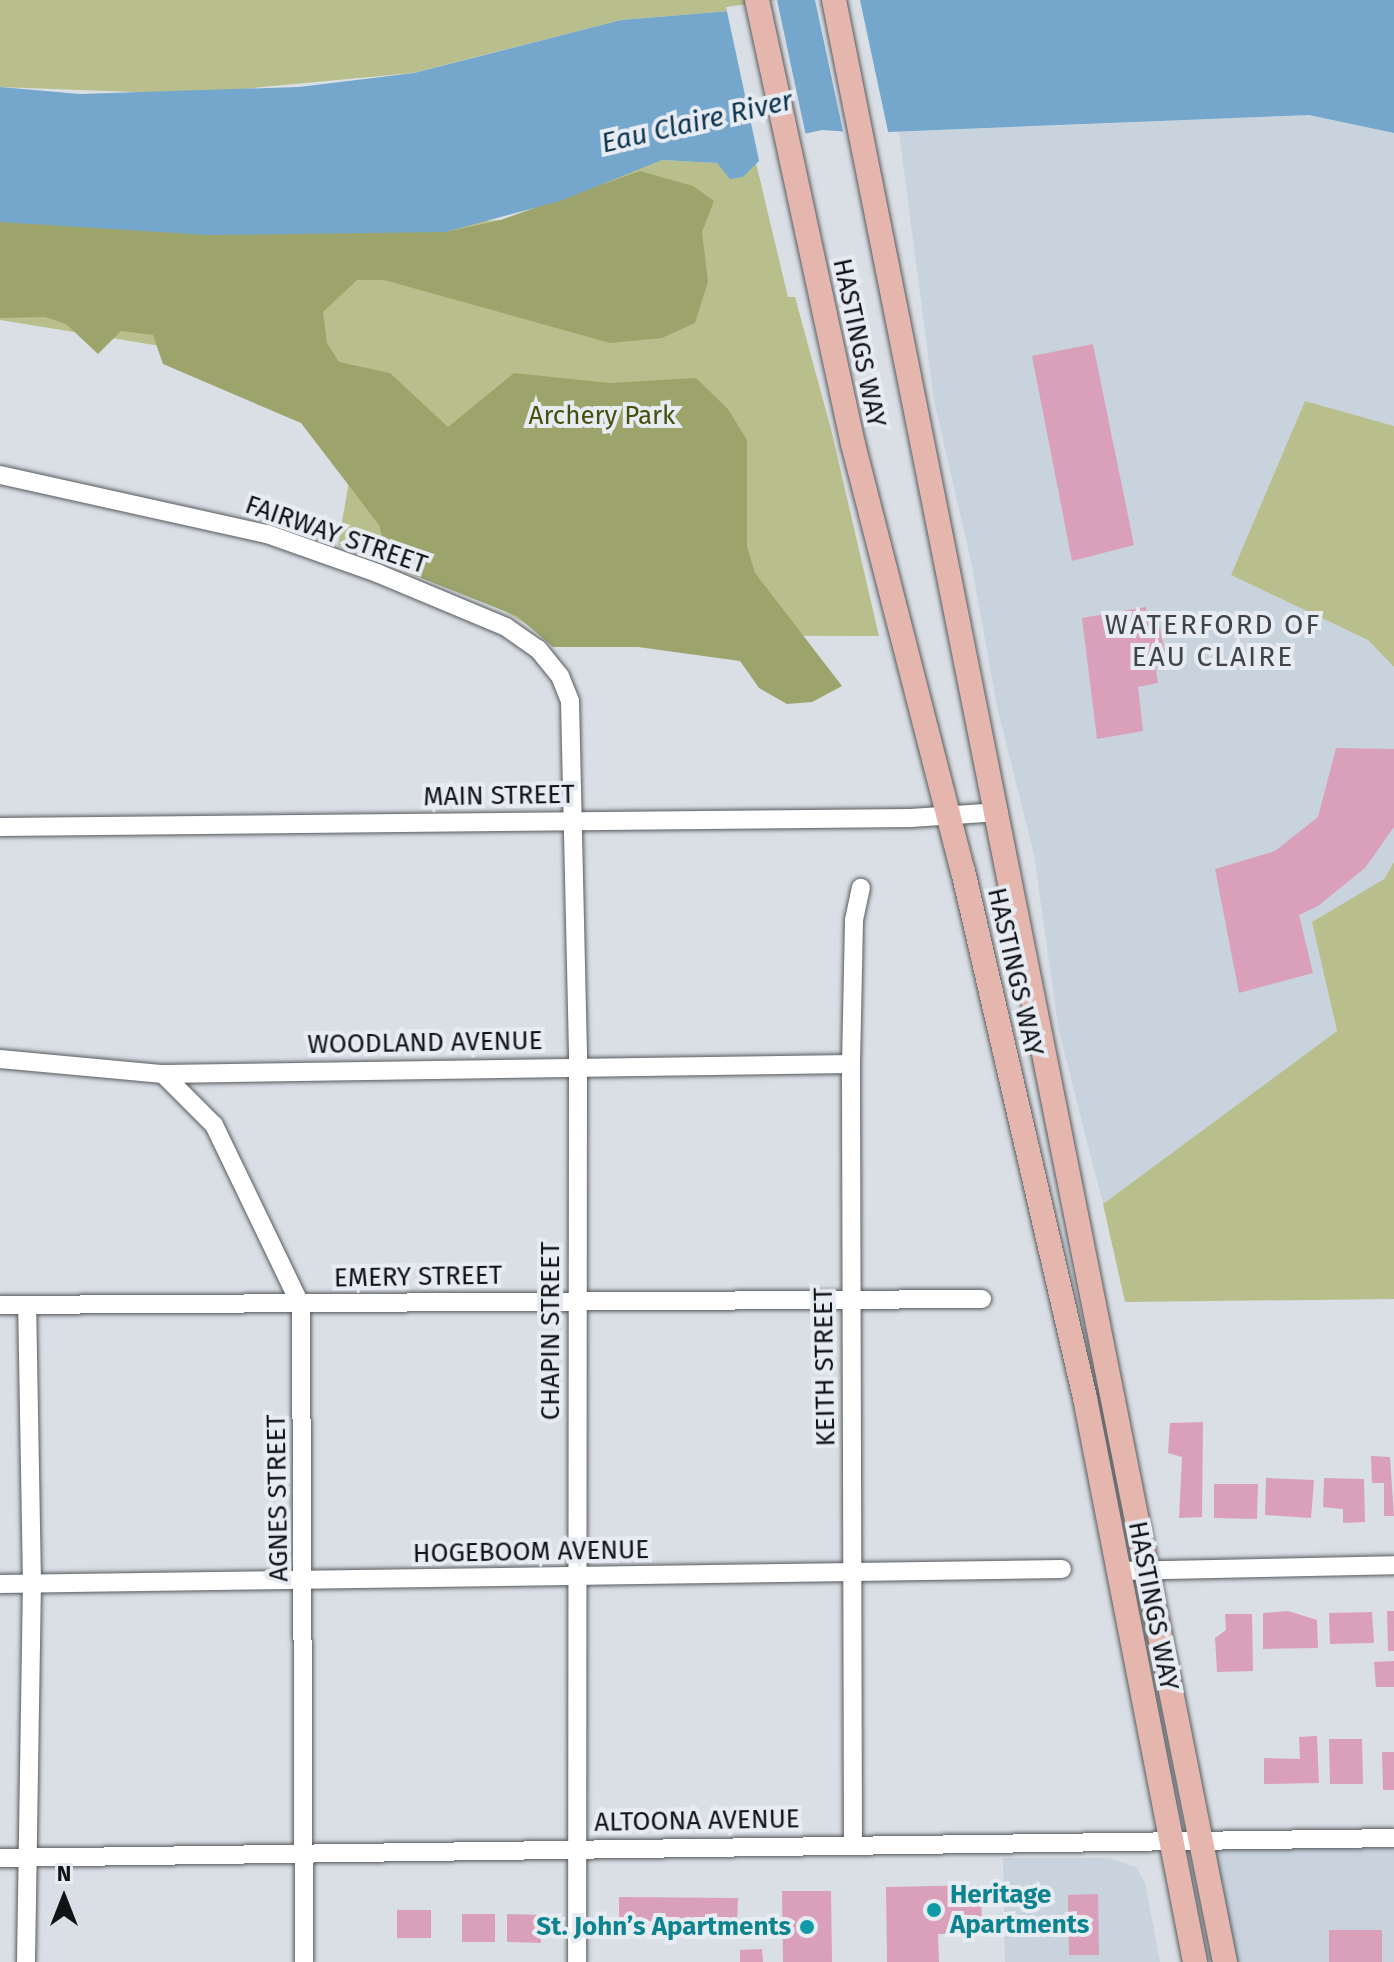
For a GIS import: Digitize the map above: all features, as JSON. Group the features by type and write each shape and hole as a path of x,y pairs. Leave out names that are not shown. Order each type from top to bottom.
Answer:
{"main road":[{"name":"HASTINGS WAY","path":"757,0 819,291 1081,1383 1195,1962"},
{"name":"HASTINGS WAY","path":"834,0 999,812 1145,1569 1225,1962"}],"street":[{"name":"FAIRWAY STREET","path":"0,475 267,534 377,573 506,627 538,649 560,676 570,701"},
{"name":"CHAPIN STREET","path":"570,701 576,821 578,1067 577,1962"},
{"name":"MAIN STREET","path":"0,827 947,818 999,812"},
{"name":"KEITH STREET","path":"853,1845 855,1575 850,1300 851,1064 854,920 861,888"},
{"name":"WOODLAND AVENUE","path":"0,1059 163,1074 851,1064"},
{"name":"AGNES STREET","path":"163,1074 214,1125 301,1306 306,1583 304,1962"},
{"name":"EMERY STREET","path":"0,1305 301,1306 577,1300 982,1299"},
{"path":"26,1962 25,1858 32,1584 27,1305"},
{"path":"1118,1571 1394,1565"},
{"name":"HOGEBOOM AVENUE","path":"0,1584 306,1583 577,1575 855,1575 1062,1569"},
{"name":"ALTOONA AVENUE","path":"0,1858 1394,1838"}],"shaded area":[{"path":"1309,115 1394,133 1394,426 1305,401 1231,575 1368,640 1394,667 1394,862 1384,879 1312,922 1337,1031 1103,1204 1059,1032 1034,855 997,707 971,561 934,401 899,132"},
{"path":"1394,1838 1394,1962 1225,1962 1201,1841"},
{"path":"1003,1858 1109,1858 1136,1867 1145,1883 1160,1962 1005,1962"}],"green space":[{"path":"0,0 779,0 742,10 621,20 413,73 188,94 0,87"},
{"name":"Archery Park","path":"662,160 717,163 743,177 756,163 788,297 795,297 831,429 879,636 544,635 500,608 338,545 361,412 334,374 0,320 0,222 340,230 501,220"},
{"name":"Archery Park","path":"640,171 693,186 714,201 702,232 708,282 695,323 662,338 610,343 384,280 357,280 323,312 327,343 339,362 390,373 448,427 514,373 610,383 696,378 728,409 747,440 747,547 755,573 842,686 812,702 787,704 759,688 740,661 638,647 553,647 517,616 391,566 379,525 301,423 163,364 153,335 121,331 98,354 66,324 45,317 0,318 0,222 445,232 501,220"},
{"path":"1305,401 1394,426 1394,667 1368,640 1231,575"},
{"path":"1394,862 1394,1299 1125,1302 1103,1204 1337,1031 1312,922 1384,879"}],"water":[{"name":"Eau Claire River","path":"779,0 1394,0 1394,133 1309,115 864,133 822,130 781,139 743,177 730,179 717,163 662,160 560,201 445,232 208,235 0,222 0,87 80,94 299,87 414,73 621,20 742,10"}],"pier":[{"path":"777,0 806,136 783,143 760,165 726,7"},
{"path":"815,0 860,0 889,136 844,136"}],"building":[{"path":"1093,344 1134,545 1072,561 1032,356"},
{"path":"1146,607 1147,618 1160,629 1165,652 1156,669 1158,683 1138,687 1143,731 1097,739 1082,618"},
{"path":"1336,748 1394,749 1394,827 1365,868 1318,906 1299,915 1313,973 1239,993 1215,869 1275,851 1318,817"},
{"path":"1203,1422 1202,1517 1179,1518 1182,1457 1168,1453 1170,1423"},
{"path":"1371,1456 1390,1457 1394,1516 1384,1516 1384,1483 1372,1483"},
{"path":"1266,1478 1314,1480 1311,1518 1265,1515"},
{"path":"1324,1478 1364,1479 1365,1522 1343,1523 1343,1509 1323,1507"},
{"path":"1214,1484 1258,1484 1257,1519 1214,1518"},
{"path":"1288,1611 1317,1620 1318,1648 1263,1649 1263,1613"},
{"path":"1387,1611 1394,1611 1394,1651 1388,1651"},
{"path":"1372,1612 1374,1643 1330,1644 1329,1613"},
{"path":"1225,1614 1252,1614 1253,1671 1217,1672 1215,1638 1226,1630"},
{"path":"1394,1661 1394,1687 1376,1687 1374,1662"},
{"path":"1317,1736 1319,1783 1264,1784 1264,1758 1300,1759 1299,1737"},
{"path":"1329,1739 1362,1739 1363,1784 1330,1784"},
{"path":"1382,1752 1394,1752 1394,1790 1383,1790"},
{"name":"Heritage Apartments","path":"981,1885 982,1933 938,1934 939,1962 887,1962 886,1887"},
{"name":"St. John’s Apartments","path":"782,1891 831,1891 832,1962 783,1962"},
{"path":"1098,1894 1099,1955 1069,1955 1068,1895"},
{"path":"619,1897 738,1898 737,1922 619,1921"},
{"path":"397,1910 431,1910 431,1938 397,1938"},
{"path":"462,1914 495,1914 495,1942 462,1942"},
{"path":"507,1914 541,1915 541,1943 507,1942"},
{"path":"1329,1930 1382,1930 1382,1962 1329,1962"},
{"name":"St. John’s Apartments","path":"762,1949 763,1962 740,1962 740,1950"}],"place":[{"name":"Heritage Apartments","path":"934,1910"},
{"name":"St. John’s Apartments","path":"807,1927"}],"district":[{"name":"WATERFORD OF EAU CLAIRE","path":"1213,641"}]}
